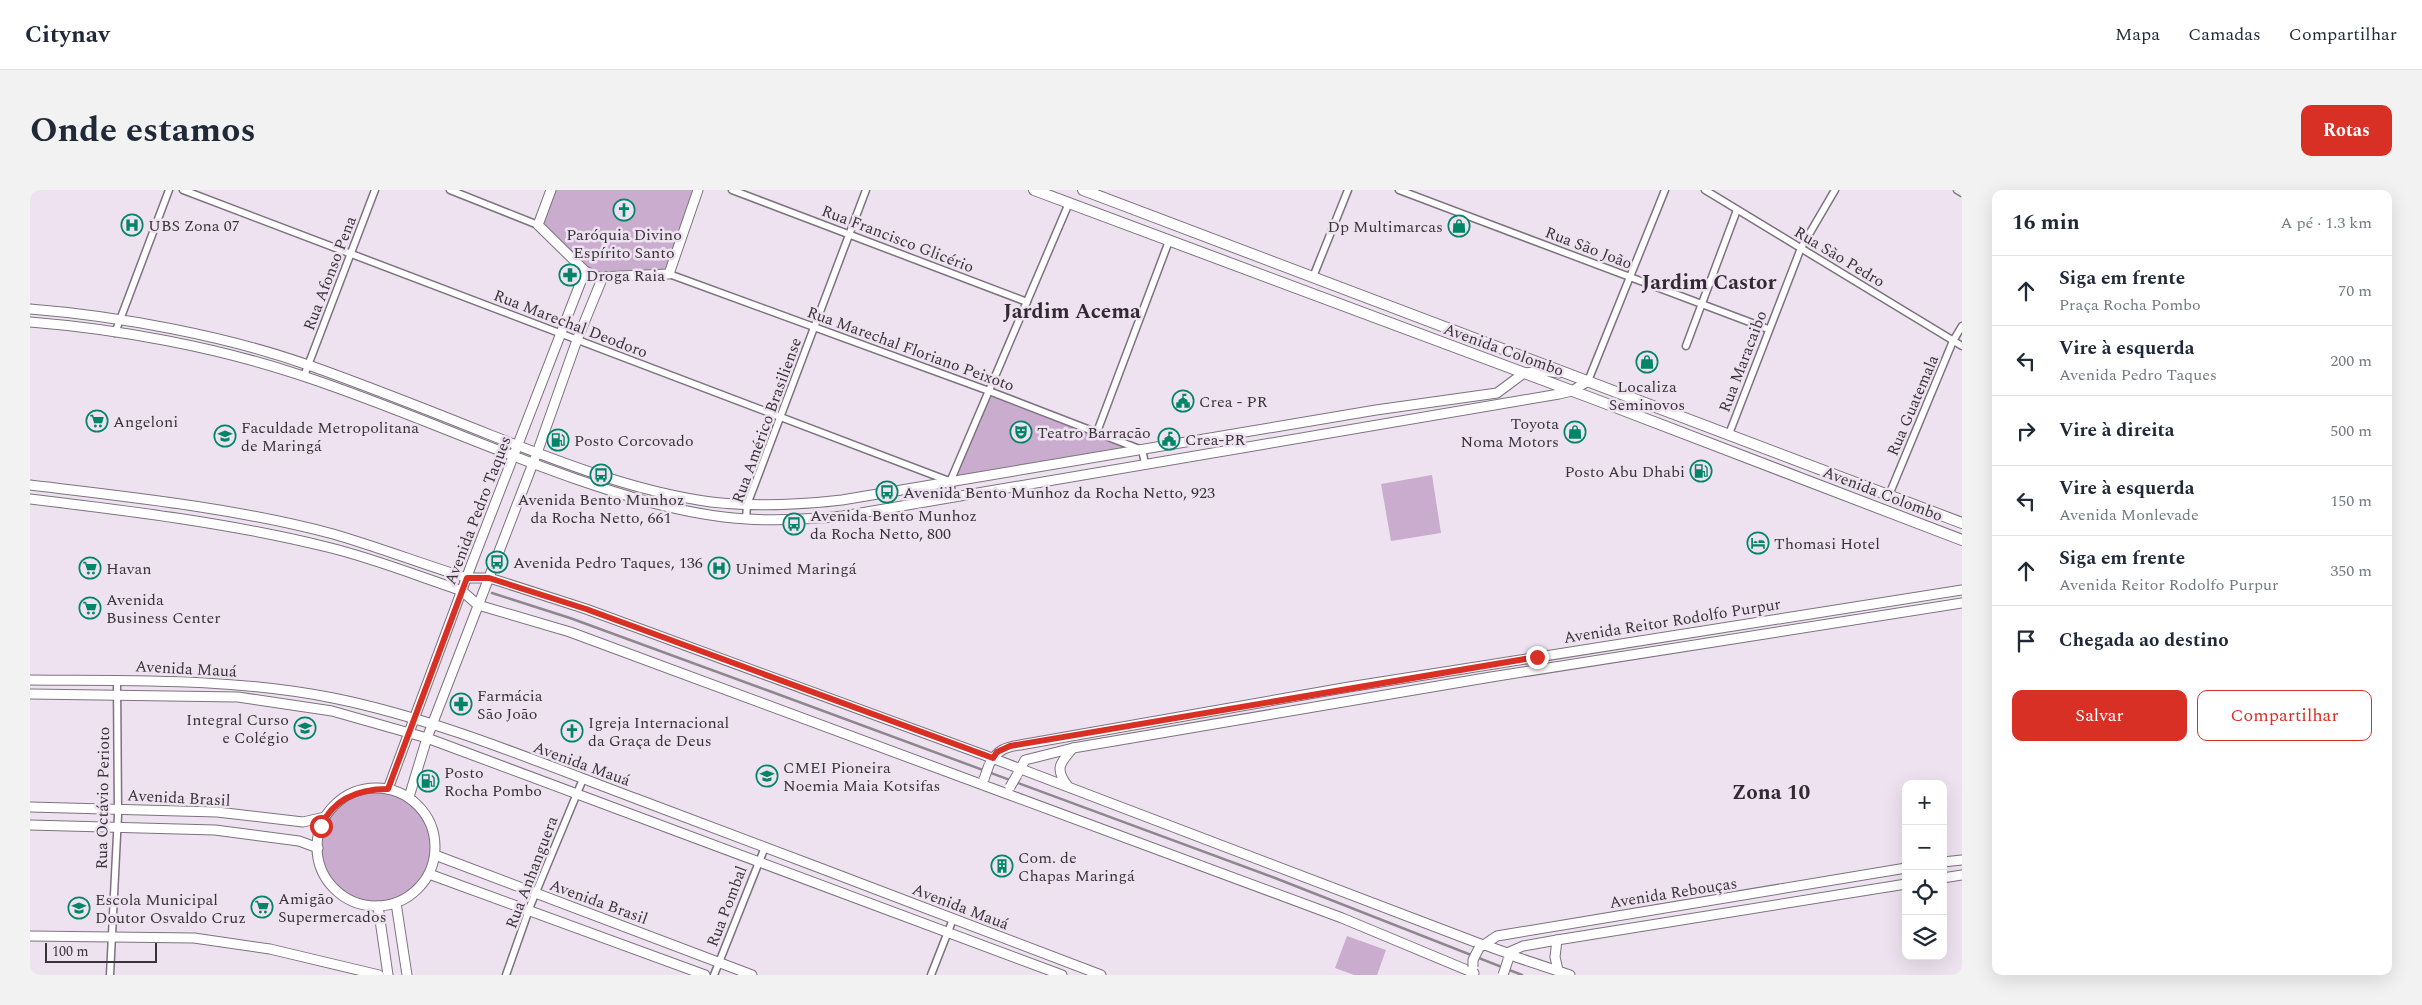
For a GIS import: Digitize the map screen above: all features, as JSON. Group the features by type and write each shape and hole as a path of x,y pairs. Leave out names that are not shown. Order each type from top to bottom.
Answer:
{"main road":[{"path":"551,190 538,225 585,271 602,278 669,274 698,190"},
{"name":"Avenida Colombo","path":"1034,190 1808,480 1962,540"},
{"name":"Avenida Colombo","path":"1083,190 1962,523"},
{"path":"1192,250 1212,238"},
{"name":"Avenida Pedro Taques","path":"388,789 585,271"},
{"path":"408,797 432,724 537,453 577,340 602,278"},
{"path":"30,309 120,321 220,340 308,365 537,453 610,478 672,495 747,505 790,506 950,482 1365,412 1497,393 1524,374 1545,371 1588,381"},
{"path":"30,322 115,333 216,353 304,376 533,463 606,489 668,507 724,517 794,521 843,516 1572,391 1588,381"},
{"path":"1425,336 1442,335 1453,330"},
{"path":"216,353 220,340"},
{"path":"1365,412 1367,426"},
{"path":"451,431 456,421"},
{"path":"1808,480 1812,473 1834,473"},
{"path":"606,489 610,478"},
{"path":"30,485 192,506 334,534 467,578 489,578 586,609 1018,772 1067,786 1482,946 1570,975"},
{"path":"30,499 191,519 330,547 462,591 478,604 570,632 1006,789 1342,918 1475,972"},
{"path":"330,547 334,534"},
{"name":"Avenida Reitor Rodolfo Purpur","path":"991,761 997,752 1010,746 1411,677 1962,590"},
{"path":"1904,599 1906,612"},
{"name":"Avenida Reitor Rodolfo Purpur","path":"1018,772 1025,760 1073,748 1413,690 1962,603"},
{"path":"1808,614 1810,627"},
{"path":"1691,632 1693,645"},
{"path":"1654,638 1656,651"},
{"path":"1602,646 1604,659"},
{"path":"1411,677 1413,690"},
{"name":"Avenida Mauá","path":"30,680 208,683 281,690 334,699 414,719 583,779 1101,975"},
{"path":"207,695 208,683"},
{"name":"Avenida Mauá","path":"30,694 207,695 284,702 322,709 409,732 1062,975"},
{"path":"1151,723 1153,735"},
{"path":"1067,786 1059,774 1059,769 1063,760 1073,748"},
{"path":"984,782 991,761"},
{"path":"1006,789 1018,772"},
{"path":"388,789 408,797 419,807 430,822 435,839 435,855 429,874 415,892 396,903 378,906 362,904 344,897 330,884 321,867 318,848 319,832 325,818 344,799 358,792 388,789"},
{"name":"Avenida Brasil","path":"30,807 217,812 303,822 325,818"},
{"name":"Avenida Brasil","path":"30,825 216,830 298,841 318,848"},
{"name":"Avenida Brasil","path":"435,855 752,975"},
{"path":"1947,862 1962,860"},
{"name":"Avenida Rebouças","path":"1482,946 1497,936 1902,869"},
{"path":"1893,870 1896,886"},
{"name":"Avenida Brasil","path":"429,874 705,975"},
{"path":"1947,877 1962,875"},
{"name":"Avenida Rebouças","path":"1509,956 1523,946 1902,885"},
{"path":"1736,896 1738,912"},
{"path":"396,903 407,975"},
{"path":"378,906 388,975"},
{"path":"30,936 194,938 256,946 306,956 379,975"},
{"path":"1557,940 1555,957 1558,970"},
{"path":"1475,972 1473,960 1482,946"},
{"path":"1503,975 1509,956"}],"street":[{"path":"115,333 169,190"},
{"name":"Rua Marechal Deodoro","path":"183,190 950,482"},
{"name":"Rua Afonso Pena","path":"304,376 375,190"},
{"path":"450,190 538,225"},
{"name":"Rua Francisco Glicério","path":"732,190 1027,302"},
{"name":"Rua Américo Brasiliense","path":"746,518 747,505 866,190"},
{"path":"1313,277 1348,190"},
{"name":"Rua São João","path":"1399,190 1768,329"},
{"path":"1588,381 1665,190"},
{"name":"Rua São Pedro","path":"1705,190 1962,346"},
{"name":"Rua Maracaibo","path":"1728,434 1801,248 1835,190"},
{"path":"1958,190 1962,193"},
{"path":"953,497 950,482 1069,203"},
{"path":"1686,346 1737,210"},
{"path":"1097,432 1169,241"},
{"name":"Rua Marechal Floriano Peixoto","path":"669,274 989,391 1142,450"},
{"name":"Rua Guatemala","path":"1889,495 1953,341 1962,326"},
{"path":"1142,450 1145,464"},
{"name":"Rua Octávio Perioto","path":"110,975 118,808 117,680"},
{"name":"Rua Anhanguera","path":"506,975 529,910 583,779"},
{"name":"Rua Pombal","path":"714,975 765,847"},
{"path":"931,975 953,918"}],"shaded area":[{"path":"551,190 698,190 669,274 598,277 538,225"},
{"path":"989,391 1142,450 950,482"},
{"path":"1432,475 1441,533 1391,541 1381,484"},
{"path":"376,788 398,793 409,798 425,814 430,825 435,847 430,869 425,880 409,896 398,901 376,906 354,901 343,896 327,880 322,869 317,847 322,825 327,814 343,798 354,793"},
{"path":"1347,936 1386,950 1377,975 1354,975 1335,968"}],"railway":[{"path":"492,593 570,618 1275,878 1522,975"}],"place":[{"name":"Paróquia Divino Espírito Santo","path":"624,210"},
{"name":"UBS Zona 07","path":"132,225"},
{"name":"Dp Multimarcas","path":"1459,226"},
{"name":"Droga Raia","path":"570,275"},
{"name":"Localiza Seminovos","path":"1647,362"},
{"name":"Crea - PR","path":"1183,401"},
{"name":"Angeloni","path":"97,421"},
{"name":"Teatro Barracão","path":"1021,432"},
{"name":"Toyota Noma Motors","path":"1575,432"},
{"name":"Faculdade Metropolitana de Maringá","path":"225,436"},
{"name":"Crea-PR","path":"1169,439"},
{"name":"Posto Corcovado","path":"558,440"},
{"name":"Posto Abu Dhabi","path":"1701,471"},
{"name":"Avenida Bento Munhoz da Rocha Netto, 661","path":"601,475"},
{"name":"Avenida Bento Munhoz da Rocha Netto, 923","path":"887,492"},
{"name":"Avenida Bento Munhoz da Rocha Netto, 800","path":"794,524"},
{"name":"Thomasi Hotel","path":"1758,543"},
{"name":"Avenida Pedro Taques, 136","path":"497,562"},
{"name":"Havan","path":"90,568"},
{"name":"Unimed Maringá","path":"719,568"},
{"name":"Avenida Business Center","path":"90,608"},
{"name":"Farmácia São João","path":"461,704"},
{"name":"Integral Curso e Colégio","path":"305,728"},
{"name":"Igreja Internacional da Graça de Deus","path":"572,731"},
{"name":"CMEI Pioneira Noemia Maia Kotsifas","path":"767,776"},
{"name":"Posto Rocha Pombo","path":"428,781"},
{"name":"Com. de Chapas Maringá","path":"1002,866"},
{"name":"Amigão Supermercados","path":"262,907"},
{"name":"Escola Municipal Doutor Osvaldo Cruz","path":"79,908"}],"district":[{"name":"Jardim Castor","path":"1709,282"},
{"name":"Jardim Acema","path":"1072,311"},
{"name":"Zona 10","path":"1771,792"}],"route":[{"path":"321,826 333,808 344,799 358,792 372,789 388,789 467,578 489,578 586,609 993,758 997,752 1010,746 1537,657"}]}
